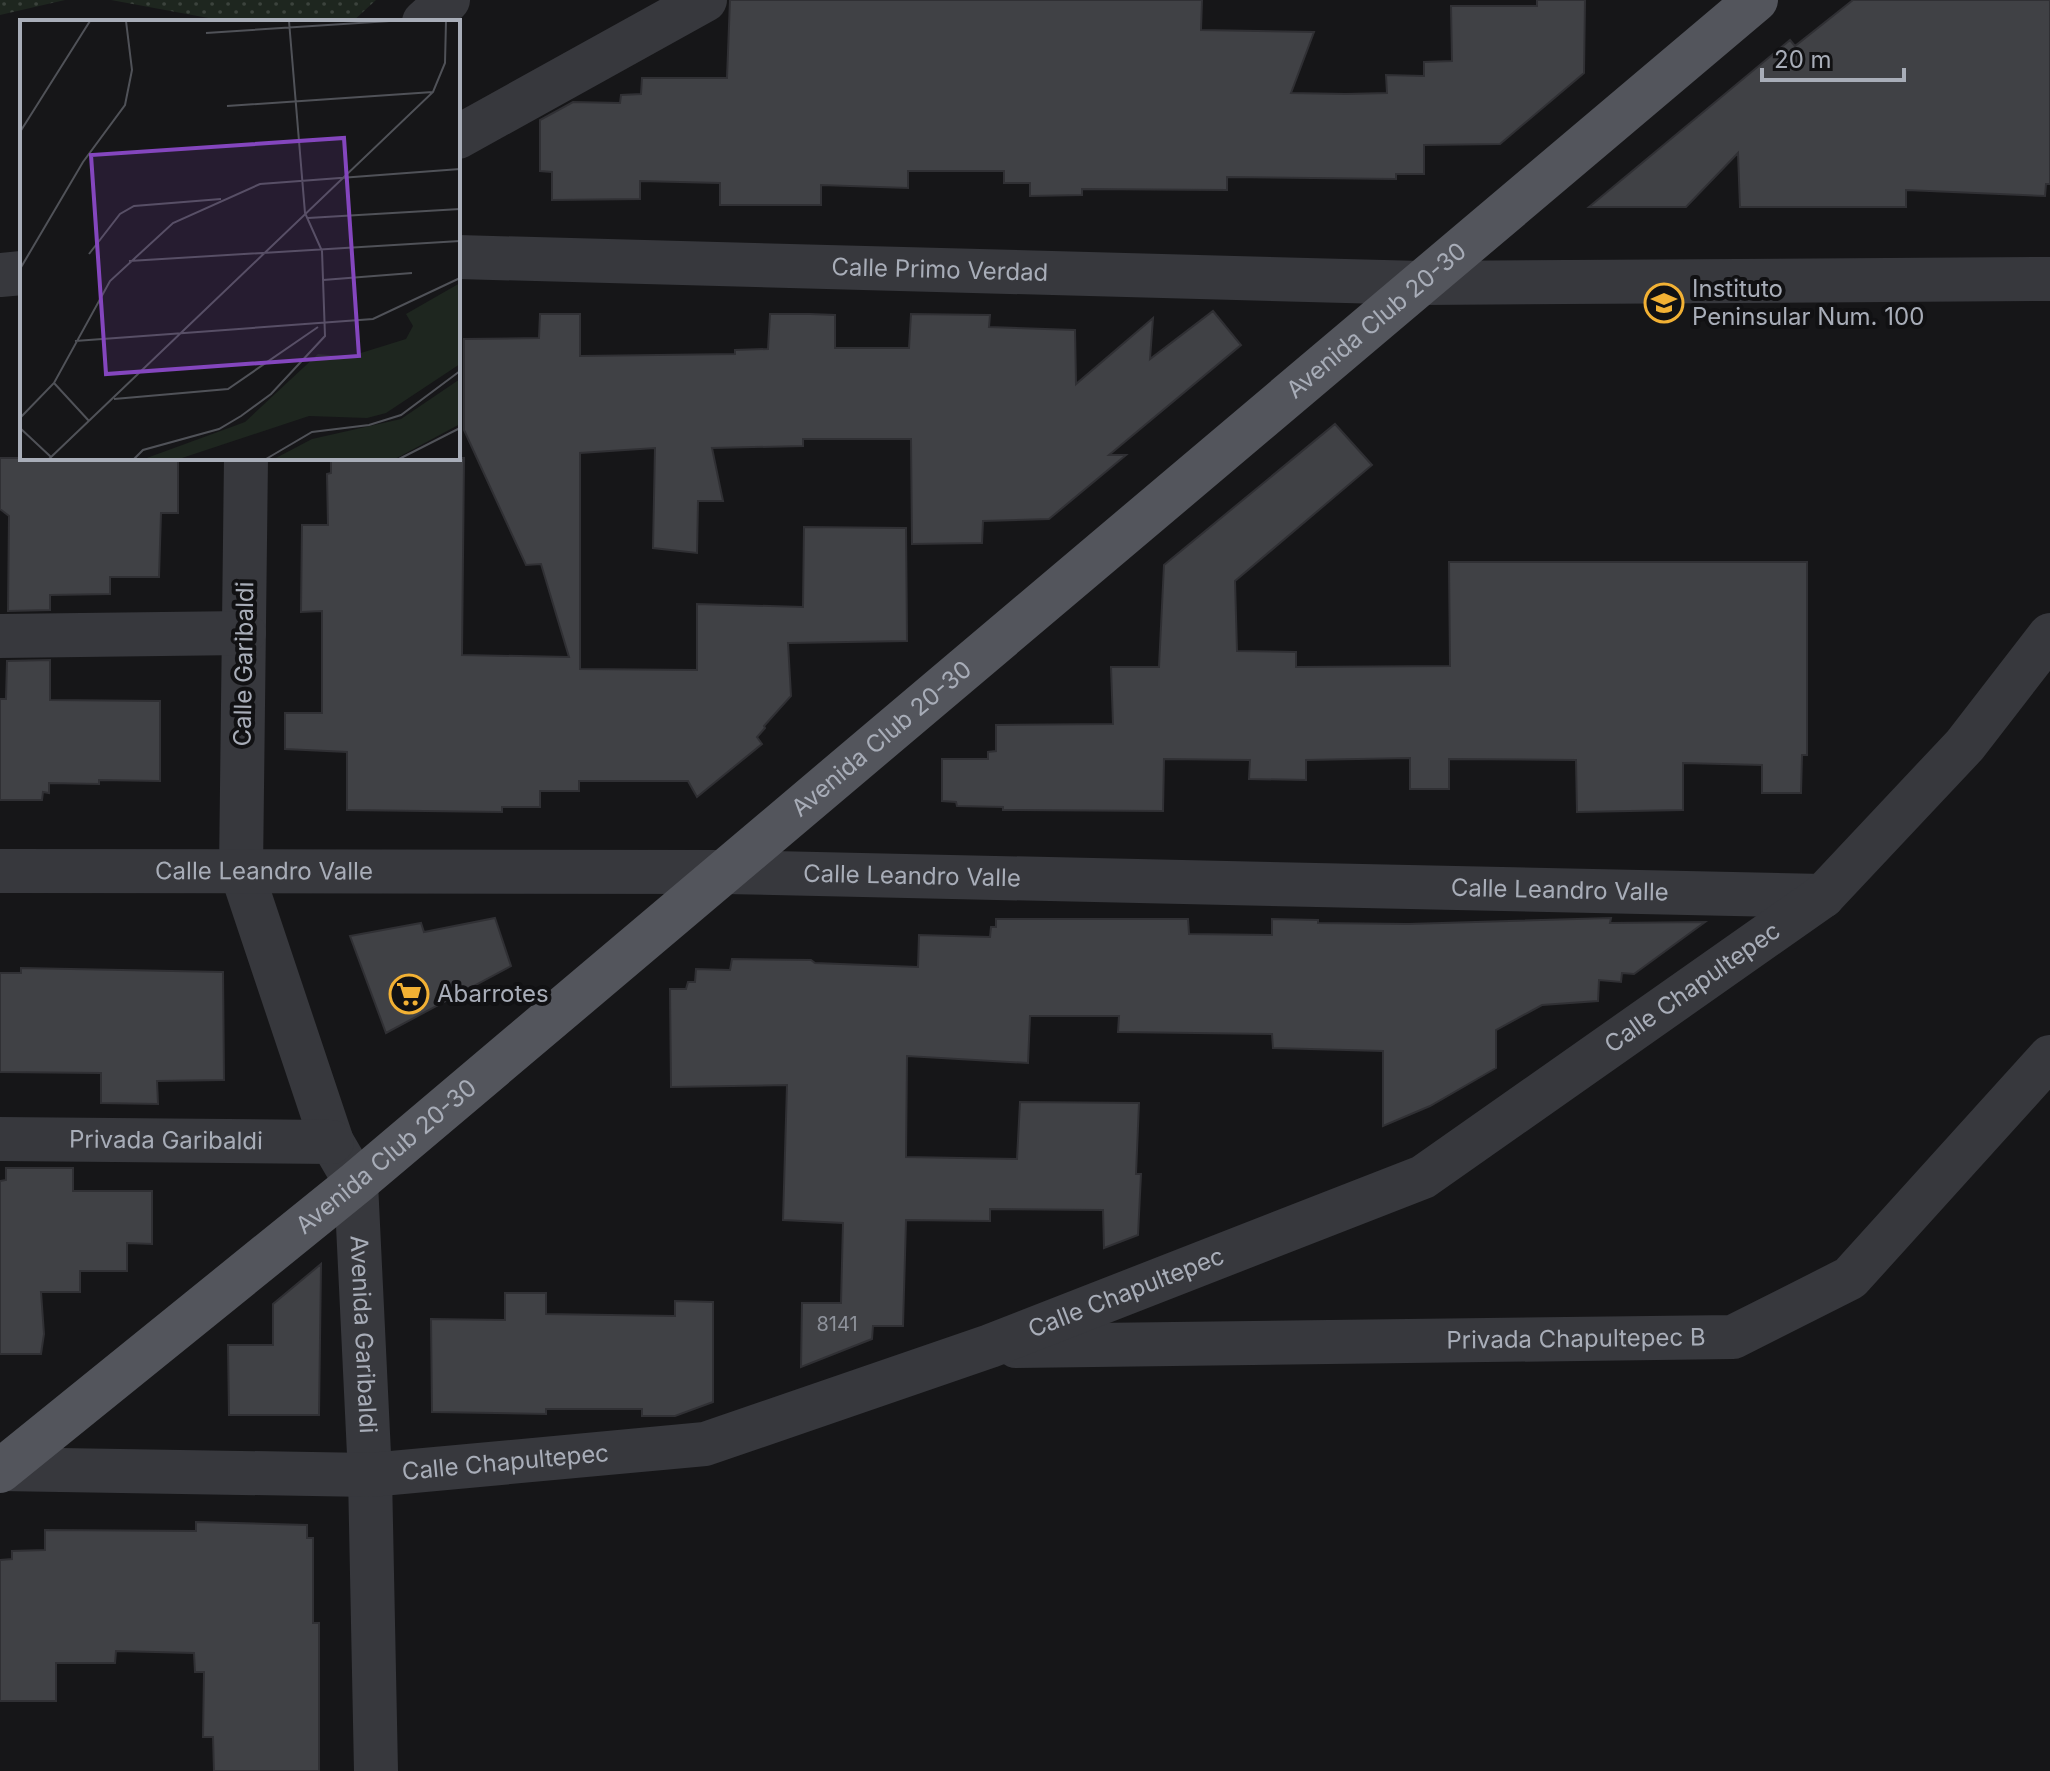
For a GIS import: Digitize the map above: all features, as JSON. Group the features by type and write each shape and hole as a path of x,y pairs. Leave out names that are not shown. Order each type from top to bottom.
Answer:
{"main road":[{"name":"Avenida Club 20-30","path":"1,1470 356,1183 1756,0"}],"street":[{"path":"426,20 448,0"},
{"path":"460,136 705,0"},
{"name":"Calle Primo Verdad","path":"460,257 1421,283 2050,279"},
{"path":"0,275 20,273"},
{"name":"Calle Garibaldi","path":"241,870 246,460"},
{"path":"0,636 244,633"},
{"name":"Calle Chapultepec","path":"1,1470 370,1475 705,1444 990,1346 1423,1177 1823,896 1965,745 2050,635"},
{"name":"Avenida Garibaldi","path":"241,870 332,1142 356,1183 370,1475 376,1771"},
{"name":"Calle Leandro Valle","path":"0,871 725,872 1823,896"},
{"name":"Privada Chapultepec B","path":"990,1346 1733,1337 1850,1278 2050,1057"},
{"name":"Privada Garibaldi","path":"0,1139 332,1142"}],"shaded area":[{"path":"0,0 65,0 0,15"},
{"path":"111,0 376,0 354,20 219,20"}],"building":[{"path":"730,0 1202,0 1201,30 1314,32 1291,93 1346,94 1387,93 1386,75 1424,76 1424,62 1452,61 1451,6 1537,6 1537,0 1585,0 1584,73 1500,144 1424,145 1424,174 1396,174 1396,179 1227,177 1227,190 1082,189 1082,195 1030,196 1030,183 1004,183 1004,171 908,171 908,188 821,185 821,205 720,205 720,183 640,181 640,199 552,200 552,172 540,171 540,120 573,102 620,103 621,95 641,94 642,78 727,78"},
{"path":"1853,0 2050,0 2050,184 2046,184 2045,196 1906,190 1906,207 1740,207 1738,153 1686,207 1589,207 1790,40 1795,46"},
{"path":"1213,311 1241,345 1109,455 1126,455 1049,519 983,521 982,543 912,544 911,439 803,439 803,446 712,448 723,501 698,501 697,553 653,548 655,448 580,453 580,669 697,670 697,604 803,607 804,527 906,528 907,641 788,643 791,696 757,737 762,744 697,797 688,781 579,781 579,791 540,791 540,807 502,807 502,812 347,810 347,752 285,749 285,713 322,713 322,611 301,612 302,525 328,525 327,474 331,473 331,460 464,458 462,655 569,657 541,564 526,565 464,430 464,339 539,338 540,314 580,314 580,356 735,354 735,350 768,349 770,314 810,314 835,315 835,348 909,348 911,314 990,315 989,327 1075,330 1076,384 1153,318 1150,359"},
{"path":"1335,424 1372,465 1235,581 1237,651 1296,652 1296,667 1450,666 1449,562 1807,562 1807,755 1802,755 1801,793 1762,793 1762,765 1683,763 1683,810 1577,812 1576,760 1449,759 1449,789 1410,789 1410,758 1306,760 1306,780 1249,779 1250,760 1164,759 1163,811 1003,810 1003,807 957,806 956,802 942,801 942,759 988,759 988,752 996,751 996,725 1113,724 1111,667 1159,667 1164,565"},
{"path":"0,458 178,460 178,513 161,513 159,577 110,577 110,594 50,595 50,610 8,611 9,516 0,509"},
{"path":"50,660 50,700 160,701 160,781 49,783 49,793 43,792 42,800 0,800 0,699 6,699 7,661"},
{"path":"495,918 511,966 386,1033 350,936 421,923 424,932"},
{"path":"1611,918 1610,923 1705,922 1634,974 1622,973 1621,982 1599,980 1598,1001 1542,1005 1496,1030 1496,1068 1430,1106 1383,1126 1383,1051 1273,1048 1272,1034 1118,1032 1119,1016 1030,1016 1028,1063 907,1056 906,1157 1017,1159 1020,1102 1139,1103 1136,1174 1141,1174 1138,1235 1104,1248 1103,1210 990,1209 990,1221 906,1220 903,1326 873,1326 872,1339 801,1367 802,1303 841,1303 843,1223 783,1220 787,1085 671,1087 670,989 686,989 688,982 695,982 696,969 730,970 732,959 918,967 919,935 990,937 991,927 996,927 996,919 1188,919 1189,934 1272,935 1272,919 1408,924"},
{"path":"21,968 223,972 224,1080 157,1081 158,1104 101,1103 101,1073 0,1072 0,973 21,973"},
{"path":"6,1168 73,1168 73,1191 152,1191 152,1244 127,1243 127,1271 80,1271 80,1292 41,1292 44,1334 41,1354 0,1354 0,1181 6,1180"},
{"path":"321,1264 319,1415 229,1415 228,1345 273,1345 273,1304"},
{"path":"505,1293 546,1293 546,1314 675,1316 675,1301 713,1302 713,1402 675,1416 642,1416 642,1409 546,1409 546,1414 432,1412 431,1319 505,1320"},
{"path":"196,1522 307,1525 307,1538 313,1538 313,1623 319,1623 319,1771 214,1771 213,1737 203,1737 204,1672 195,1672 194,1653 116,1651 115,1663 56,1663 56,1701 0,1701 0,1560 12,1559 12,1551 45,1550 45,1530 196,1531"}],"place":[{"name":"Instituto Peninsular Num. 100","path":"1664,303"},
{"name":"Abarrotes","path":"409,994"}]}
